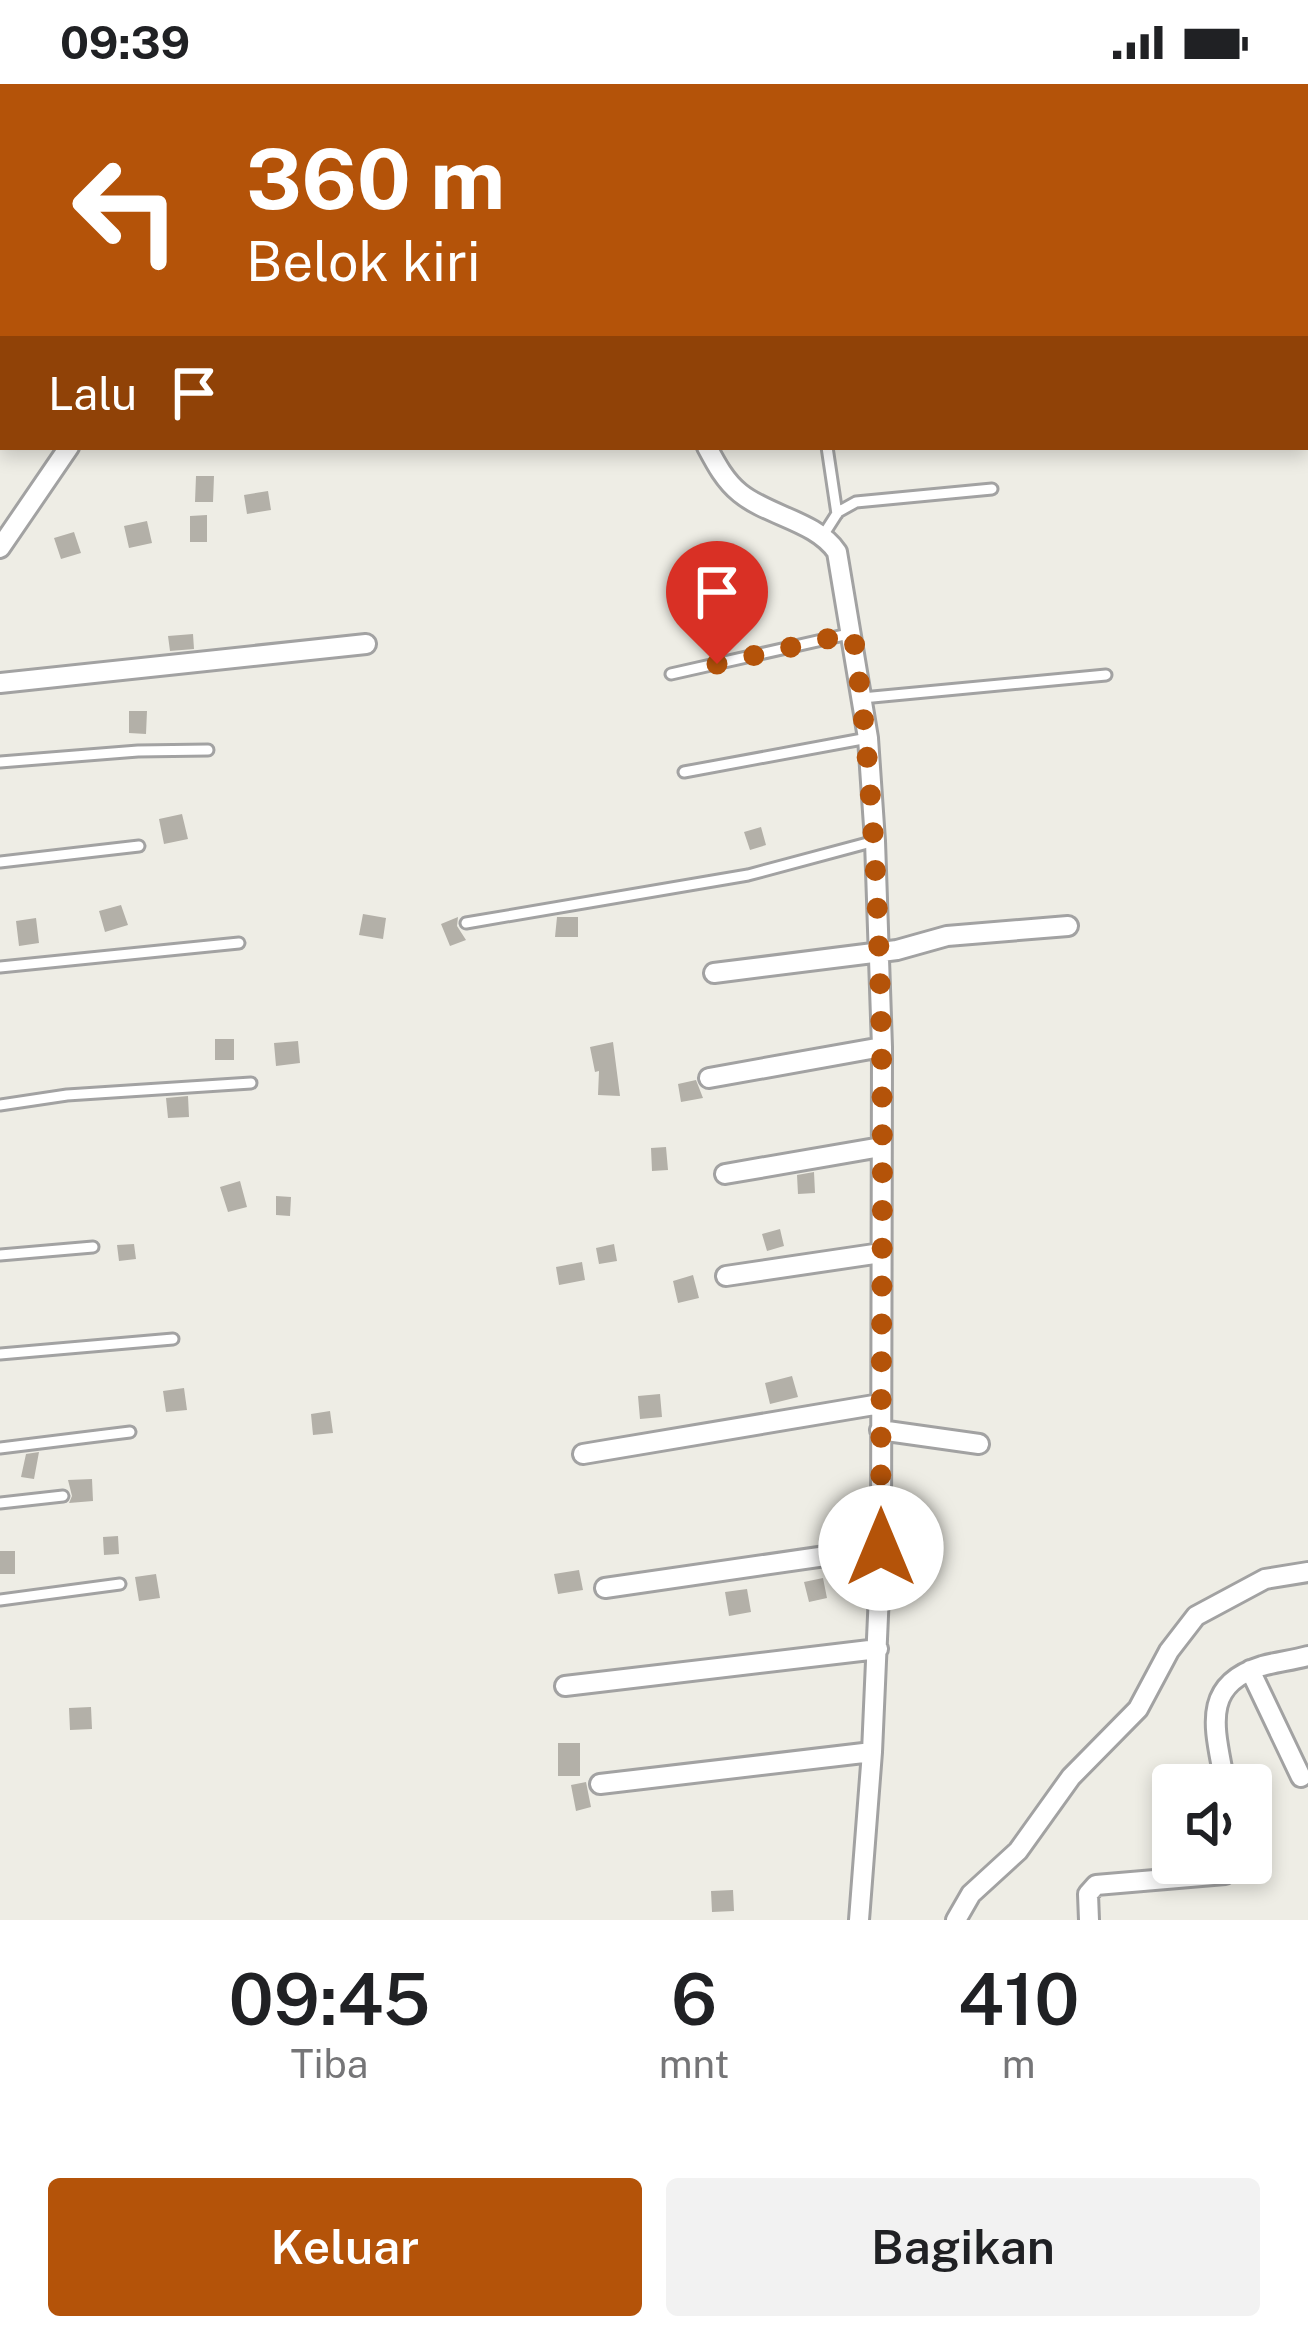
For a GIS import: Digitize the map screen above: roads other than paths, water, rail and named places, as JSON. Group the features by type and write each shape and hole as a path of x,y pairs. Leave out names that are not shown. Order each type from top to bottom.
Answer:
{"street":[{"path":"0,548 67,450"},
{"path":"709,450 724,478 744,497 830,542 841,561 868,738 881,1047 881,1548 859,1920"},
{"path":"0,682 366,644"},
{"path":"714,973 877,953 947,936 1068,926"},
{"path":"709,1078 881,1047"},
{"path":"725,1174 881,1147"},
{"path":"726,1276 881,1252"},
{"path":"583,1454 880,1404"},
{"path":"880,1430 980,1444"},
{"path":"605,1588 881,1548"},
{"path":"956,1920 971,1894 1018,1852 1071,1777 1138,1708 1169,1651 1196,1616 1264,1579 1308,1572"},
{"path":"565,1686 878,1649"},
{"path":"1222,1764 1214,1713 1225,1689 1250,1670 1308,1656"},
{"path":"1250,1670 1300,1777"},
{"path":"600,1784 872,1752"},
{"path":"1089,1920 1088,1894 1096,1885 1152,1880"}],"lane":[{"path":"827,450 837,514"},
{"path":"822,537 837,514 870,499 992,489"},
{"path":"671,674 853,633"},
{"path":"862,698 1106,675"},
{"path":"684,772 868,738"},
{"path":"0,762 208,750"},
{"path":"466,923 748,875 875,841"},
{"path":"0,862 139,846"},
{"path":"0,967 239,943"},
{"path":"0,1105 67,1095 251,1083"},
{"path":"0,1255 93,1247"},
{"path":"0,1354 172,1339"},
{"path":"0,1448 130,1432"},
{"path":"0,1503 63,1496"},
{"path":"0,1600 120,1584"}]}
